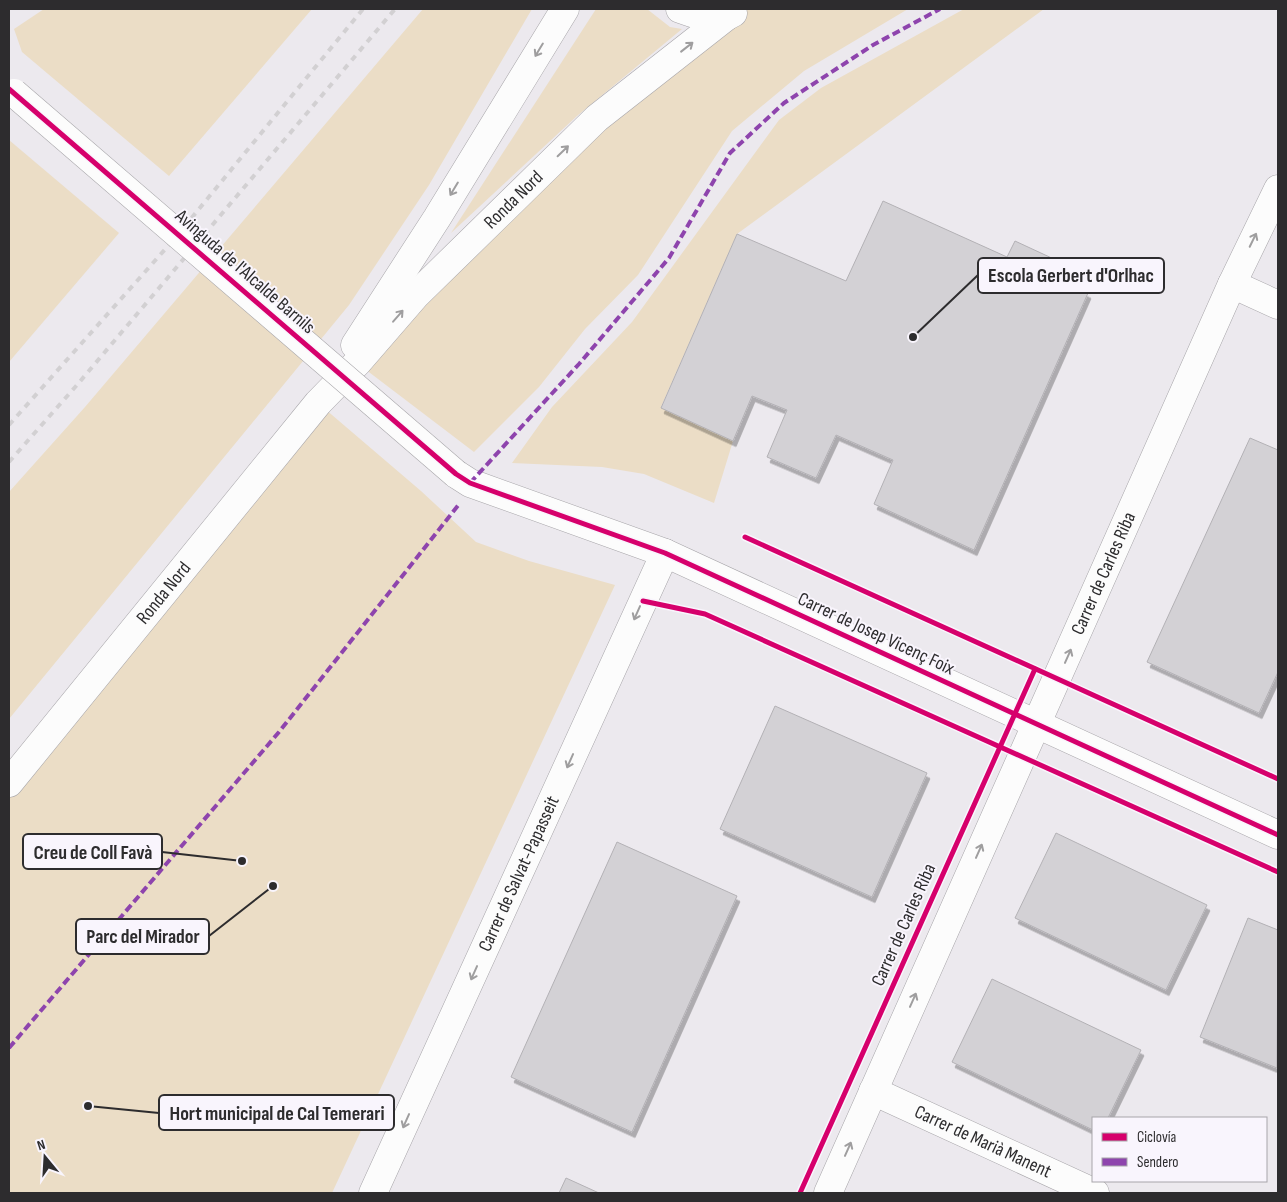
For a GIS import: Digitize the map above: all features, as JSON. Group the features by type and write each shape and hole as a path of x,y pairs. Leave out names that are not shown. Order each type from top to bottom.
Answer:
{"street":[{"name":"Ronda Nord","path":"318,403 437,218 565,9"},
{"name":"Ronda Nord","path":"680,9 702,16 722,19 733,12"},
{"name":"Ronda Nord","path":"9,783 318,403 358,363 415,296 597,118 733,12"},
{"name":"Avinguda de l'Alcalde Barnils","path":"14,93 456,474"},
{"name":"Carrer de Carles Riba","path":"828,1193 1232,284 1278,189"},
{"path":"1232,284 1278,305"},
{"name":"Carrer de Josep Vicenç Foix","path":"456,474 470,483 665,553 1037,726 1278,835"},
{"name":"Carrer de Salvat-Papasseit","path":"373,1193 665,553"},
{"name":"Carrer de Marià Manent","path":"873,1091 1094,1193"}],"shaded area":[{"path":"44,9 312,9 169,176 22,52 14,29"},
{"path":"423,9 532,9 429,185 349,305 9,719 9,492 85,407"},
{"path":"596,9 647,9 670,27 682,29 577,116 451,233"},
{"path":"739,9 908,9 804,71 732,131 638,275 585,329 539,387 474,452 357,363 415,296"},
{"path":"964,9 1044,9 737,234 661,407 733,441 714,503 644,474 602,467 512,463 552,407 632,322 779,120 821,88"},
{"path":"9,140 119,233 9,362"},
{"path":"318,403 421,491 476,542 529,561 615,585 332,1193 9,1193 9,783"}],"building":[{"path":"883,201 1007,257 1015,241 1056,260 1049,275 1088,293 974,550 874,504 893,460 836,435 816,478 767,457 787,410 752,396 733,441 661,408 737,234 846,281"},
{"path":"1250,438 1278,450 1278,672 1259,713 1147,662"},
{"path":"775,706 927,773 872,897 720,829"},
{"path":"1056,833 1207,905 1166,990 1015,918"},
{"path":"617,842 737,896 632,1132 511,1077"},
{"path":"1248,918 1278,930 1277,1068 1200,1037"},
{"path":"992,979 1141,1050 1108,1117 1092,1117 1092,1130 952,1062"},
{"path":"566,1178 599,1193 559,1193"}],"railway":[{"path":"9,425 176,237 363,9"},
{"path":"9,462 77,385 395,9"}],"marked path":[{"path":"470,483 579,364 669,258 730,153 784,103 873,45 940,9"},
{"path":"9,1048 279,732 460,503"}],"cycle path":[{"path":"9,89 456,474 470,483 665,553 1278,835"},
{"path":"745,537 1278,779"},
{"path":"643,601 705,614 1278,872"},
{"path":"800,1193 1035,669"}],"place":[{"name":"Escola Gerbert d'Orlhac","path":"913,337"},
{"name":"Creu de Coll Favà","path":"242,861"},
{"name":"Parc del Mirador","path":"273,886"},
{"name":"Hort municipal de Cal Temerari","path":"88,1106"}]}
